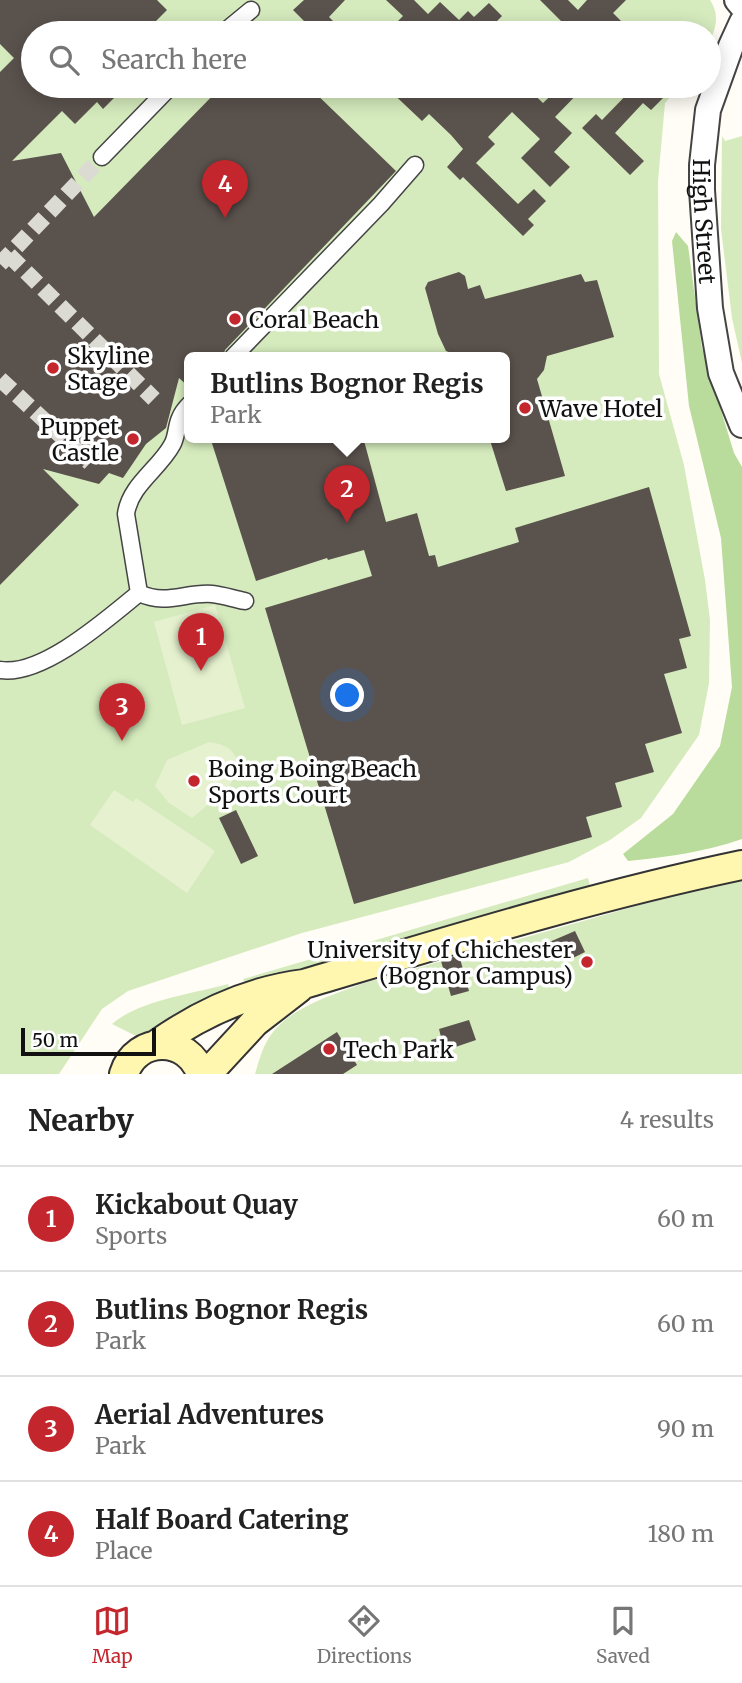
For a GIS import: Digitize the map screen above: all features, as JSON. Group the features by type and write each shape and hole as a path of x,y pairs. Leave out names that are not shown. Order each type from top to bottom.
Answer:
{"main road":[{"path":"124,1074 135,1055 156,1045 191,1020 276,988 304,984 582,904 688,876 742,865"},
{"path":"207,1074 255,1022 304,984"},
{"path":"156,1045 170,1045 184,1050 193,1058 201,1074"}],"street":[{"path":"737,0 742,6"},
{"path":"238,21 251,10"},
{"name":"High Street","path":"721,74 742,22"},
{"path":"102,157 159,98"},
{"name":"High Street","path":"712,98 708,110 702,165 710,308 721,373 742,425"},
{"path":"238,352 381,204 415,165"},
{"path":"139,593 126,514 128,502 174,442 184,412"},
{"path":"139,593 152,599 164,600 211,594 245,601"},
{"path":"0,670 31,667 89,634 139,593"}],"green space":[{"path":"0,0 710,0 716,21 21,21 21,98 669,98 665,103 658,181 659,374 684,465 710,620 709,683 699,735 641,818 610,840 569,862 302,933 128,991 102,1009 59,1074 0,1074"},
{"path":"722,136 725,141 742,136 742,363 732,318 721,229"},
{"path":"676,232 688,246 702,348 734,453 742,467 742,839 700,851 628,861 623,854 673,814 720,746 732,687 721,538 689,406 672,241"},
{"path":"215,605 245,708 182,725 154,622"},
{"name":"Boing Boing Beach Sports Court","path":"209,742 230,749 240,768 228,788 192,818 169,803 155,786 167,760"},
{"path":"114,790 133,802 136,798 215,851 187,893 90,825"},
{"name":"University of Chichester (Bognor Campus)","path":"742,876 742,1074 255,1074 264,1047 274,1031 296,1012 323,998 364,983"},
{"path":"588,878 590,886 574,896 248,991 243,979"},
{"path":"228,984 232,997 149,1034 134,1035 112,1024 152,1003"}],"building":[{"path":"0,0 157,0 167,10 156,21 21,21 21,98 114,98 103,109 97,102 75,124 62,111 12,161 61,153 94,217 210,98 320,98 396,171 224,352 184,352 184,383 179,378 166,428 146,444 123,478 109,473 99,484 43,469 79,505 0,585 0,72 14,58 0,44"},
{"path":"304,0 345,0 329,17 333,21 304,21 293,10"},
{"path":"386,0 414,0 428,14 440,2 459,20 468,11 474,17 489,3 502,16 497,21 398,21 403,16"},
{"path":"540,0 568,0 578,10 587,0 626,0 613,13 621,21 561,21"},
{"path":"398,98 538,98 543,103 548,98 573,98 555,117 572,133 554,152 570,167 550,187 521,158 540,139 512,112 488,137 495,144 476,163 518,204 534,189 546,201 528,219 534,225 523,236 463,177 460,180 447,167 463,149 451,135 429,114 422,121"},
{"path":"623,98 663,98 651,110 643,103 615,133 644,161 630,175 582,128 596,114 602,120"},
{"name":"Wave Hotel","path":"459,272 465,276 468,289 480,285 485,299 581,274 585,282 597,280 614,337 547,356 544,370 537,379 565,476 506,491 491,443 510,443 510,352 446,351 438,334 425,288 428,282"},
{"path":"212,443 365,443 386,522 417,513 429,556 435,555 438,567 519,542 515,528 649,487 691,636 679,639 687,668 664,674 682,733 645,744 654,772 615,783 622,807 586,817 592,837 354,904 265,608 372,576 364,550 328,560 327,558 256,581"},
{"path":"236,810 258,856 241,864 219,818"},
{"path":"575,931 585,952 569,960 567,955 558,959 556,954 546,959 540,946"},
{"path":"459,955 469,991 451,996 441,961"},
{"path":"469,1020 476,1040 435,1054 431,1040 441,1037 439,1029"},
{"name":"Tech Park","path":"337,1032 357,1065 343,1074 272,1074"}],"tunnel":[{"path":"0,264 102,157"},
{"path":"9,255 154,399"},
{"path":"0,379 90,463"}],"place":[{"name":"Half Board Catering","path":"225,218"},
{"name":"Coral Beach","path":"235,319"},
{"name":"Skyline Stage","path":"53,368"},
{"name":"Wave Hotel","path":"525,408"},
{"name":"Puppet Castle","path":"133,439"},
{"name":"Butlins Bognor Regis","path":"347,523"},
{"name":"Kickabout Quay","path":"201,671"},
{"name":"Aerial Adventures","path":"122,741"},
{"name":"Boing Boing Beach Sports Court","path":"194,781"},
{"name":"University of Chichester (Bognor Campus)","path":"587,962"},
{"name":"Tech Park","path":"329,1049"}]}
